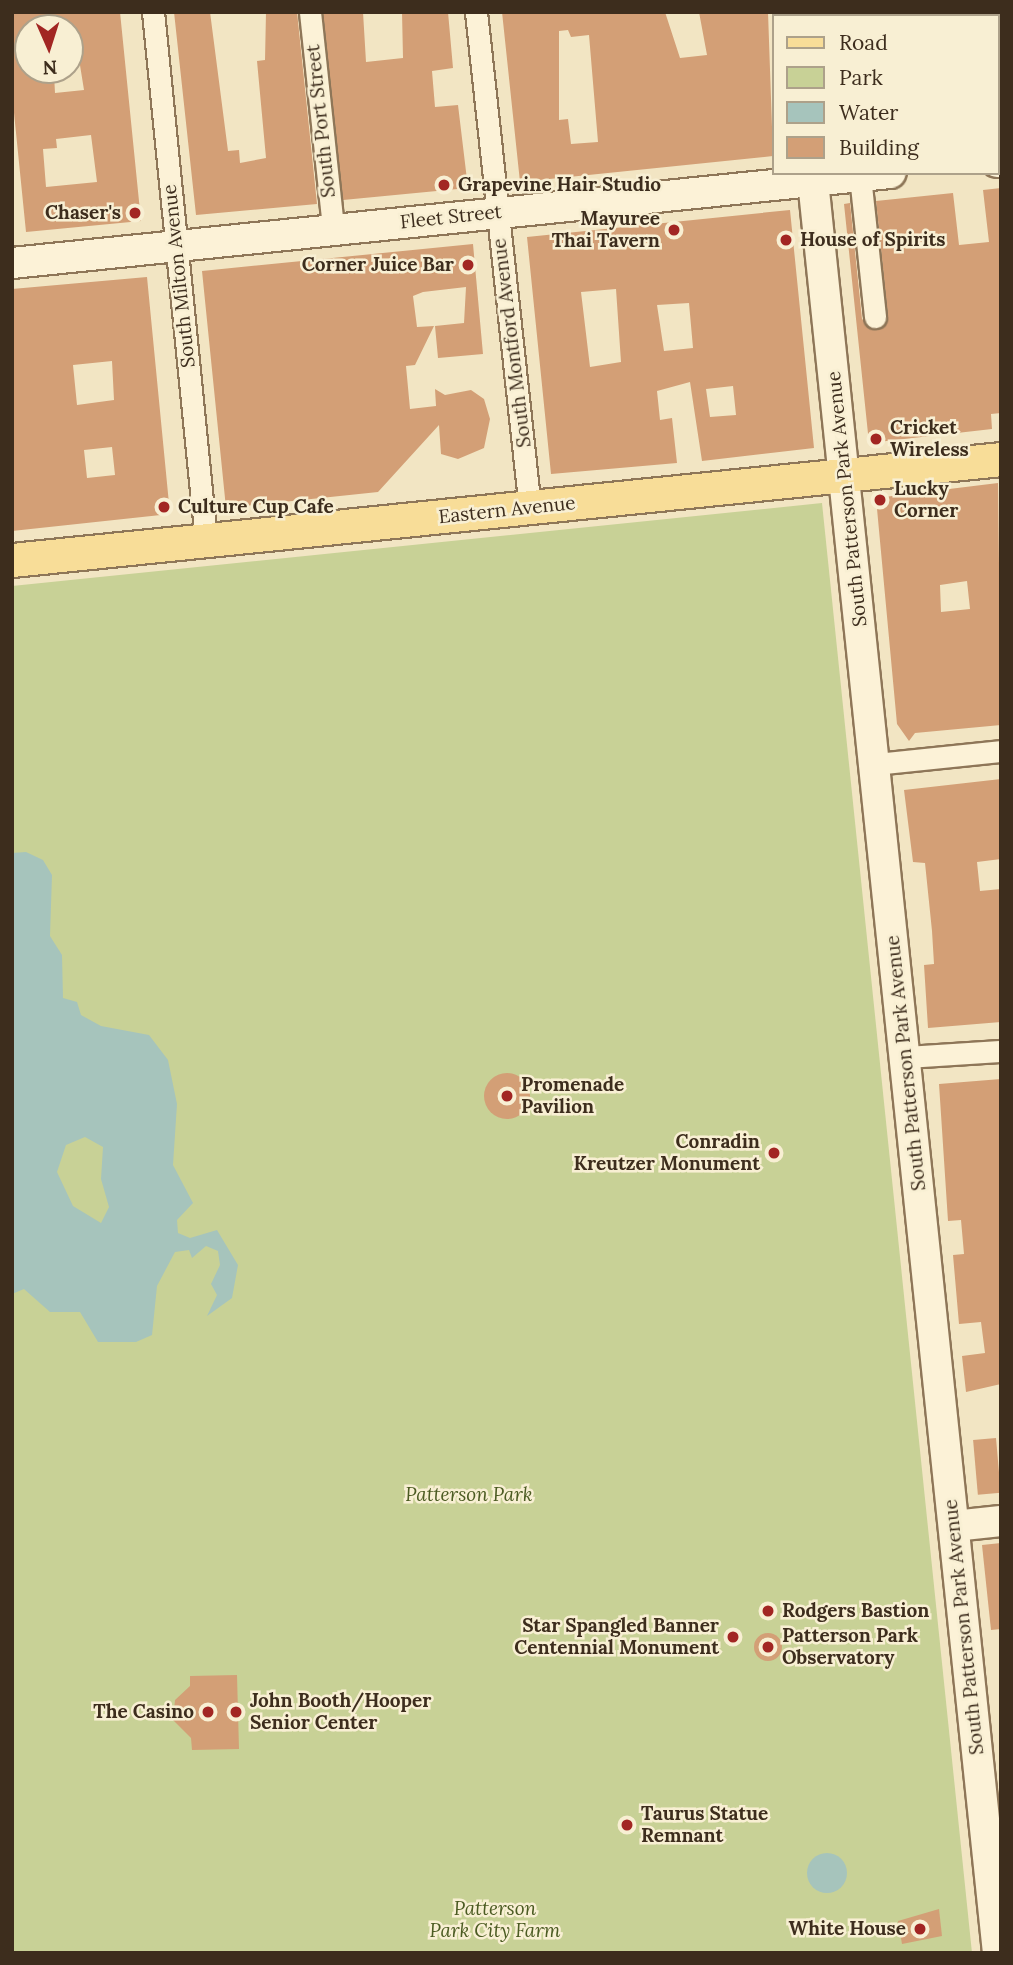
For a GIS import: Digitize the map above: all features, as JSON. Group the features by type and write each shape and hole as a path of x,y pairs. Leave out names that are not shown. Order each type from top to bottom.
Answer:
{"main road":[{"name":"Eastern Avenue","path":"12,559 1001,459"}],"street":[{"name":"South Milton Avenue","path":"153,12 206,540"},
{"name":"South Port Street","path":"310,12 333,229"},
{"name":"South Montford Avenue","path":"476,12 530,508"},
{"name":"Fleet Street","path":"13,257 176,246 812,177 870,175"},
{"path":"860,176 875,317"},
{"name":"South Patterson Park Avenue","path":"812,177 954,1526 994,1854 998,1953"},
{"path":"875,764 1001,751"},
{"path":"905,1058 1001,1051"},
{"path":"954,1526 1001,1521"}],"green space":[{"name":"Patterson Park","path":"822,503 972,1953 12,1953 12,586"}],"water":[{"path":"26,852 43,860 52,875 50,936 62,955 63,998 77,1002 81,1015 101,1026 149,1035 168,1060 177,1104 173,1165 193,1203 177,1220 178,1233 190,1238 217,1230 238,1265 232,1298 207,1316 217,1295 211,1284 220,1265 218,1251 206,1246 192,1258 189,1250 175,1252 157,1286 152,1335 136,1342 98,1342 80,1312 50,1312 24,1289 12,1294 12,853","holes":["85,1137 103,1147 101,1179 109,1207 101,1223 73,1206 57,1172 66,1145"]},
{"path":"827,1853 841,1859 847,1873 841,1887 827,1893 813,1887 807,1873 813,1859"}],"building":[{"path":"12,12 120,12 141,221 26,232 12,93","holes":["91,135 97,182 46,187 43,149 57,148 56,139"]},
{"path":"174,12 210,12 228,151 239,150 240,163 266,158 257,61 265,60 266,12 297,12 317,204 196,215"},
{"path":"323,12 363,12 366,62 403,58 402,12 448,12 453,68 432,71 435,107 458,105 468,188 343,200"},
{"path":"502,12 665,12 680,58 707,55 699,12 768,12 772,156 520,182","holes":["568,30 571,37 589,35 598,142 571,144 568,119 559,120 559,31"]},
{"path":"1001,188 1001,413 991,414 992,429 869,443 844,204 850,203 862,319 876,330 888,316 876,201 953,193 959,245 989,242 983,190"},
{"path":"790,210 814,448 702,461 690,382 657,391 660,420 672,418 677,463 551,474 527,237","holes":["616,289 621,362 590,367 581,292","689,303 693,348 664,351 657,305","733,386 736,415 710,417 706,389"]},
{"path":"473,244 483,354 438,358 435,326 464,323 466,287 423,292 413,296 417,327 434,326 415,365 406,366 410,409 436,406 435,389 445,395 471,390 484,399 490,419 484,448 458,459 441,454 439,425 378,492 226,508 202,271"},
{"path":"147,277 170,514 12,531 12,289","holes":["112,361 114,400 77,405 73,365","112,447 115,475 87,478 84,450"]},
{"path":"998,483 1001,725 915,733 909,741 897,724 876,498","holes":["967,581 970,609 941,612 940,585"]},
{"path":"1001,779 1001,859 977,862 980,891 1001,889 1001,1022 928,1028 924,965 934,964 932,931 925,863 913,862 904,790"},
{"name":"Promenade Pavilion","path":"507,1073 524,1079 530,1096 524,1113 507,1119 490,1113 484,1096 490,1079"},
{"path":"1001,1079 1001,1384 966,1392 962,1356 985,1353 981,1322 959,1324 953,1255 964,1254 961,1220 948,1221 939,1084"},
{"path":"996,1438 1001,1493 978,1495 973,1440"},
{"path":"1001,1543 1001,1629 991,1630 982,1545"},
{"name":"Patterson Park Observatory","path":"768,1633 778,1637 782,1647 778,1657 768,1661 758,1657 754,1647 758,1637"},
{"name":"The Casino","path":"237,1675 239,1749 192,1750 191,1738 173,1720 175,1700 190,1686 190,1676"},
{"name":"White House","path":"939,1909 942,1936 902,1944 898,1921"}],"place":[{"name":"Grapevine Hair Studio","path":"444,185"},
{"name":"Chaser's","path":"135,213"},
{"name":"Mayuree Thai Tavern","path":"674,230"},
{"name":"House of Spirits","path":"786,240"},
{"name":"Corner Juice Bar","path":"468,265"},
{"name":"Cricket Wireless","path":"876,439"},
{"name":"Lucky Corner","path":"880,500"},
{"name":"Culture Cup Cafe","path":"164,507"},
{"name":"Promenade Pavilion","path":"507,1096"},
{"name":"Conradin Kreutzer Monument","path":"774,1153"},
{"name":"Rodgers Bastion","path":"768,1611"},
{"name":"Star Spangled Banner Centennial Monument","path":"733,1637"},
{"name":"Patterson Park Observatory","path":"768,1647"},
{"name":"The Casino","path":"208,1712"},
{"name":"John Booth/Hooper Senior Center","path":"236,1712"},
{"name":"Taurus Statue Remnant","path":"627,1825"},
{"name":"White House","path":"920,1929"}],"park label":[{"name":"Patterson Park City Farm","path":"495,1920"}]}
